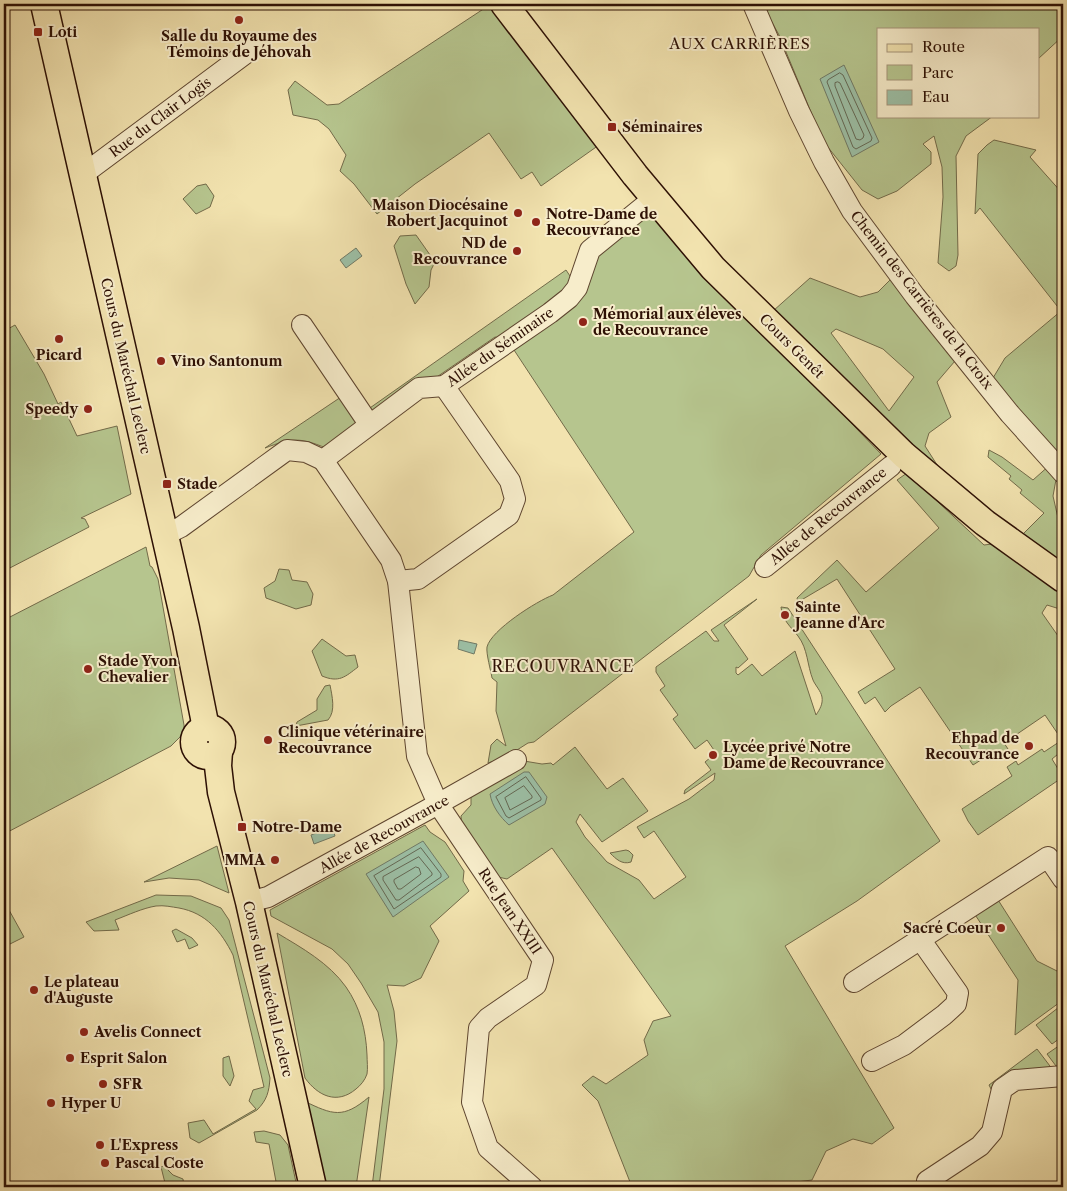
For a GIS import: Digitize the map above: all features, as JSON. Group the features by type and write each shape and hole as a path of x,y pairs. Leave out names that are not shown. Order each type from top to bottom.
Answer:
{"main road":[{"name":"Cours du Maréchal Leclerc","path":"44,4 165,535 206,728 211,728 219,733 222,742 210,753 249,902 313,1187"},
{"name":"Cours Genêt","path":"504,4 654,198 713,268 904,455 985,523 1063,579"}],"street":[{"name":"Chemin des Carrières de la Croix","path":"753,4 803,120 852,211 916,296 1010,414 1063,473"},
{"name":"Rue du Clair Logis","path":"82,172 89,170 261,42"},
{"name":"Allée du Séminaire","path":"323,460 419,388 444,386 569,298 577,288 590,250 654,198"},
{"path":"302,325 369,424"},
{"path":"398,582 418,579 508,515 515,499 510,481 444,386"},
{"path":"165,535 181,527 287,450 306,452 323,460"},
{"name":"Rue Jean XXIII","path":"323,460 391,560 398,582 417,756 438,804 543,960 536,985 488,1018 479,1028 472,1102 488,1148 531,1187"},
{"name":"Allée de Recouvrance","path":"765,567 891,466"},
{"name":"Allée de Recouvrance","path":"249,902 268,897 516,760"},
{"path":"854,982 1048,857 1063,879"},
{"path":"872,1061 904,1045 956,1004 958,993 920,939"},
{"path":"927,1181 980,1146 992,1132 1002,1089 1015,1080 1063,1076"}],"green space":[{"path":"491,4 599,145 541,186 532,172 521,179 489,133 415,184 377,214 354,184 340,171 346,155 329,129 318,120 293,115 288,90 295,81 327,105 339,104"},
{"path":"762,4 1063,4 1063,36 1040,57 1040,28 877,28 877,118 990,118 966,136 956,156 958,255 956,266 949,271 938,263 943,197 942,167 934,136 923,144 931,152 931,164 897,191 878,199 862,190 823,141 779,35"},
{"path":"994,140 1036,150 1030,157 1063,194 1063,462 993,378 1005,358 1061,311 980,208 975,214 978,154"},
{"path":"206,184 214,196 210,207 196,214 183,199 197,186"},
{"path":"648,218 654,219 661,226 881,454 761,555 749,576 534,742 528,743 506,757 488,763 491,745 497,739 506,746 496,711 497,682 492,678 487,654 490,640 505,625 536,603 553,595 634,532 514,350 582,298 590,270 591,257 628,225"},
{"path":"416,235 435,262 431,270 429,287 415,304 406,284 394,246 400,236"},
{"path":"566,270 572,279 567,292 505,339 495,337 428,383 376,414 367,410"},
{"path":"810,278 860,297 878,292 891,279 955,361 937,382 951,417 929,433 925,446 941,471 935,473 773,311","holes":["836,329 883,349 914,377 889,411 831,333"]},
{"path":"15,325 44,374 58,404 61,402 77,436 117,426 131,494 81,518 85,519 89,527 4,571 4,326 6,330"},
{"path":"341,397 358,421 356,428 326,448 296,440 282,442 265,448"},
{"path":"989,450 1002,457 1033,480 1051,464 1057,474 1053,496 1058,518 1058,539 1063,544 1063,568 1021,536 1044,513 1020,493 1022,490 1009,479 1011,476 988,457"},
{"path":"907,473 984,545 992,544 1063,587 1063,610 1047,605 1042,613 1063,643 1063,750 1052,759 1063,777 978,835 962,809 1012,776 1007,767 1016,761 1018,765 1042,749 1044,752 1062,740 1045,715 1004,743 1008,749 999,756 995,751 973,765 920,687 885,712 875,697 865,704 858,692 895,669 837,579 798,602 797,598 837,560 866,592 939,528 897,480"},
{"name":"Stade Yvon Chevalier","path":"146,547 150,566 158,579 184,729 180,737 171,746 4,834 4,611 8,618"},
{"path":"279,569 289,570 292,580 307,582 313,594 311,605 296,609 266,598 264,588 275,581"},
{"path":"757,599 724,625 748,659 738,668 736,667 736,673 738,675 752,664 762,676 795,651 816,715 821,706 822,697 813,680 806,652 801,641 783,616 781,607 788,608 940,841 857,901 785,946 894,1128 872,1144 853,1139 826,1151 812,1180 768,1187 632,1187 598,1101 582,1085 593,1076 606,1084 648,1055 644,1040 653,1021 671,1016 552,848 507,879 494,876 462,828 461,816 471,805 471,789 524,761 542,764 551,763 553,765 575,747 607,789 623,778 648,811 602,842 580,814 576,822 585,837 607,862 639,880 654,899 686,877 654,831 644,838 637,827 689,799 714,780 715,773 684,794 685,790 711,770 705,762 716,753 707,740 695,749 673,719 678,715 660,690 665,686 656,672 656,667 706,631 714,641 719,641 711,630"},
{"path":"322,639 346,656 355,655 358,667 342,678 333,679 322,676 312,651"},
{"path":"330,685 333,708 328,720 296,726 297,722 317,710 317,699 325,686"},
{"path":"425,825 430,832 445,842 464,871 463,881 469,891 430,926 439,941 421,978 404,986 387,985 394,1011 397,1041 379,1187 372,1187 384,1089 384,1042 378,1012 348,964 332,949 271,916 270,910"},
{"path":"217,846 229,893 199,880 169,878 144,882"},
{"path":"626,850 633,855 631,862 628,863 622,862 610,853"},
{"path":"993,892 1037,961 1063,974 1063,1000 1015,1035 1018,980 970,907"},
{"path":"156,895 191,896 221,908 229,920 270,1078 267,1096 257,1110 199,1143 190,1138 188,1123 204,1120 213,1134 256,1109 249,1101 253,1090 264,1087 233,955 212,924 189,910 162,906 146,908 115,920 119,930 94,931 86,922"},
{"path":"4,901 24,937 4,947"},
{"path":"176,929 192,938 198,945 189,949 185,939 177,942 172,931"},
{"path":"277,933 296,944 332,971 346,987 355,1003 365,1037 367,1074 356,1089 342,1097 322,1094 305,1078"},
{"path":"1063,1004 1063,1036 1052,1044 1036,1025"},
{"path":"1063,1043 1063,1069 1059,1070 1047,1054"},
{"path":"1037,1049 1053,1070 992,1091 989,1085"},
{"path":"229,1056 234,1076 230,1086 223,1076 223,1058"},
{"path":"369,1097 356,1187 324,1187 304,1101 330,1112 338,1113 352,1109"},
{"path":"264,1131 280,1135 288,1145 297,1187 277,1187 269,1144 256,1142 254,1132"},
{"path":"164,1166 173,1175 183,1179 184,1187 166,1187 161,1167"}],"water":[{"path":"844,65 879,142 852,157 820,79"},
{"path":"356,248 362,256 346,268 340,260"},
{"path":"459,640 477,644 474,654 458,649"},
{"path":"524,772 529,772 547,797 545,804 509,825 497,811 490,794"},
{"path":"332,827 335,836 314,844 311,835"},
{"path":"423,841 449,877 393,917 366,874"}],"place":[{"name":"Salle du Royaume des Témoins de Jéhovah","path":"239,20"},
{"name":"Loti","path":"38,32"},
{"name":"Séminaires","path":"612,127"},
{"name":"Maison Diocésaine Robert Jacquinot","path":"518,213"},
{"name":"Notre-Dame de Recouvrance","path":"536,222"},
{"name":"ND de Recouvrance","path":"517,251"},
{"name":"Mémorial aux élèves de Recouvrance","path":"583,322"},
{"name":"Picard","path":"59,339"},
{"name":"Vino Santonum","path":"161,361"},
{"name":"Speedy","path":"88,409"},
{"name":"Stade","path":"167,484"},
{"name":"Sainte Jeanne d'Arc","path":"785,615"},
{"name":"Stade Yvon Chevalier","path":"88,669"},
{"name":"Clinique vétérinaire Recouvrance","path":"268,740"},
{"name":"Ehpad de Recouvrance","path":"1029,746"},
{"name":"Lycée privé Notre Dame de Recouvrance","path":"713,755"},
{"name":"Notre-Dame","path":"242,827"},
{"name":"MMA","path":"275,860"},
{"name":"Sacré Coeur","path":"1001,928"},
{"name":"Le plateau d'Auguste","path":"34,990"},
{"name":"Avelis Connect","path":"84,1032"},
{"name":"Esprit Salon","path":"70,1058"},
{"name":"SFR","path":"103,1084"},
{"name":"Hyper U","path":"51,1103"},
{"name":"L'Express","path":"100,1145"},
{"name":"Pascal Coste","path":"105,1163"}],"district":[{"name":"AUX CARRIÈRES","path":"740,43"},
{"name":"RECOUVRANCE","path":"563,666"}]}
